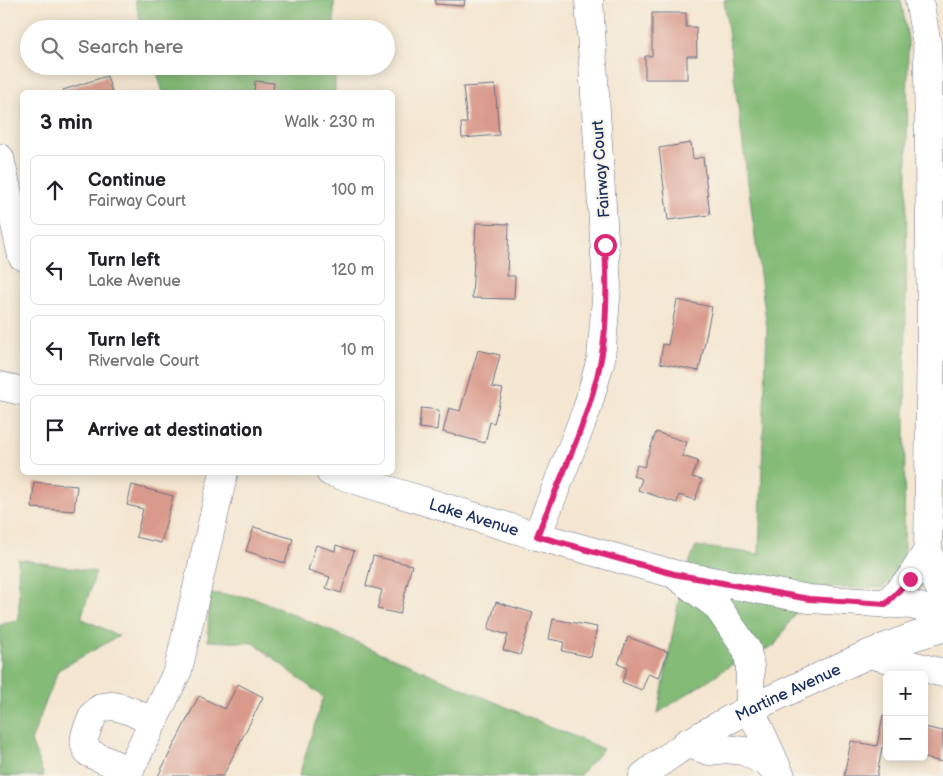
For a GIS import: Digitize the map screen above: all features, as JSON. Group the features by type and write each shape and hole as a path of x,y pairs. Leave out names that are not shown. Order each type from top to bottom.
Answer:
{"street":[{"name":"Fairway Court","path":"537,536 587,409 601,359 607,286 589,0"},
{"path":"919,0 927,44 937,330 928,550 935,580 943,594"},
{"path":"0,158 20,247"},
{"path":"0,386 20,391"},
{"path":"153,722 115,706 105,706 95,712 83,738 85,748 89,753 129,774 178,670 223,475"},
{"name":"Lake Avenue","path":"340,475 537,536 674,574 809,599 912,605 943,614"},
{"path":"886,604 910,579 928,550"},
{"path":"674,574 717,606 748,650 750,708 781,776"},
{"path":"739,635 747,613 757,601 770,592"},
{"name":"Martine Avenue","path":"643,776 686,743 750,708 905,639 943,628"},
{"path":"869,654 943,673"},
{"path":"686,743 709,750 744,751 767,763 781,776"}],"green space":[{"path":"135,0 334,0 334,20 141,20"},
{"path":"724,0 901,0 908,40 904,563 883,588 811,588 775,645 731,665 658,713 683,578 696,546 759,554 767,328"},
{"path":"158,75 335,75 335,90 162,90"},
{"path":"18,559 96,572 81,618 119,636 58,670 31,741 44,776 0,776 0,625 19,620"},
{"path":"209,593 255,598 603,749 579,776 299,776 323,697 254,643 208,641"}],"building":[{"path":"435,0 465,0 464,6 435,4"},
{"path":"652,13 686,13 686,27 696,27 697,56 687,56 687,79 645,79 645,56 652,56"},
{"path":"107,76 111,90 63,90"},
{"path":"255,81 274,83 273,90 254,90"},
{"path":"495,85 499,135 462,138 461,123 467,123 463,87"},
{"path":"691,143 693,159 703,157 710,215 668,220 659,148"},
{"path":"476,223 509,224 507,276 515,276 514,299 472,298"},
{"path":"677,300 712,307 699,371 660,363 663,344 668,345"},
{"path":"478,350 500,355 492,387 503,389 494,423 490,422 485,443 443,432 449,408 460,411"},
{"path":"421,408 439,410 437,430 419,428"},
{"path":"656,432 687,442 682,456 698,461 692,477 702,480 695,500 679,495 677,503 638,490 642,479 633,476 637,465 644,467"},
{"path":"34,482 77,486 74,511 32,508"},
{"path":"132,485 173,496 161,543 136,537 143,509 127,505"},
{"path":"254,527 293,539 285,563 246,551"},
{"path":"316,545 335,551 336,545 354,551 341,593 326,588 330,577 308,570"},
{"path":"373,556 412,565 400,614 377,609 382,590 366,586"},
{"path":"496,602 533,613 520,655 503,650 508,635 488,629"},
{"path":"553,619 597,627 591,657 562,651 564,642 549,639"},
{"path":"628,637 668,652 659,678 648,674 642,690 622,682 627,668 618,664"},
{"path":"238,684 263,697 223,776 158,776 199,696 225,709"},
{"path":"883,715 883,747 877,776 844,776 851,741 877,746"},
{"path":"928,728 943,731 943,762 928,759"}],"route":[{"path":"605,245 607,286 601,359 587,409 537,536 674,574 809,599 886,604 910,579"}]}
